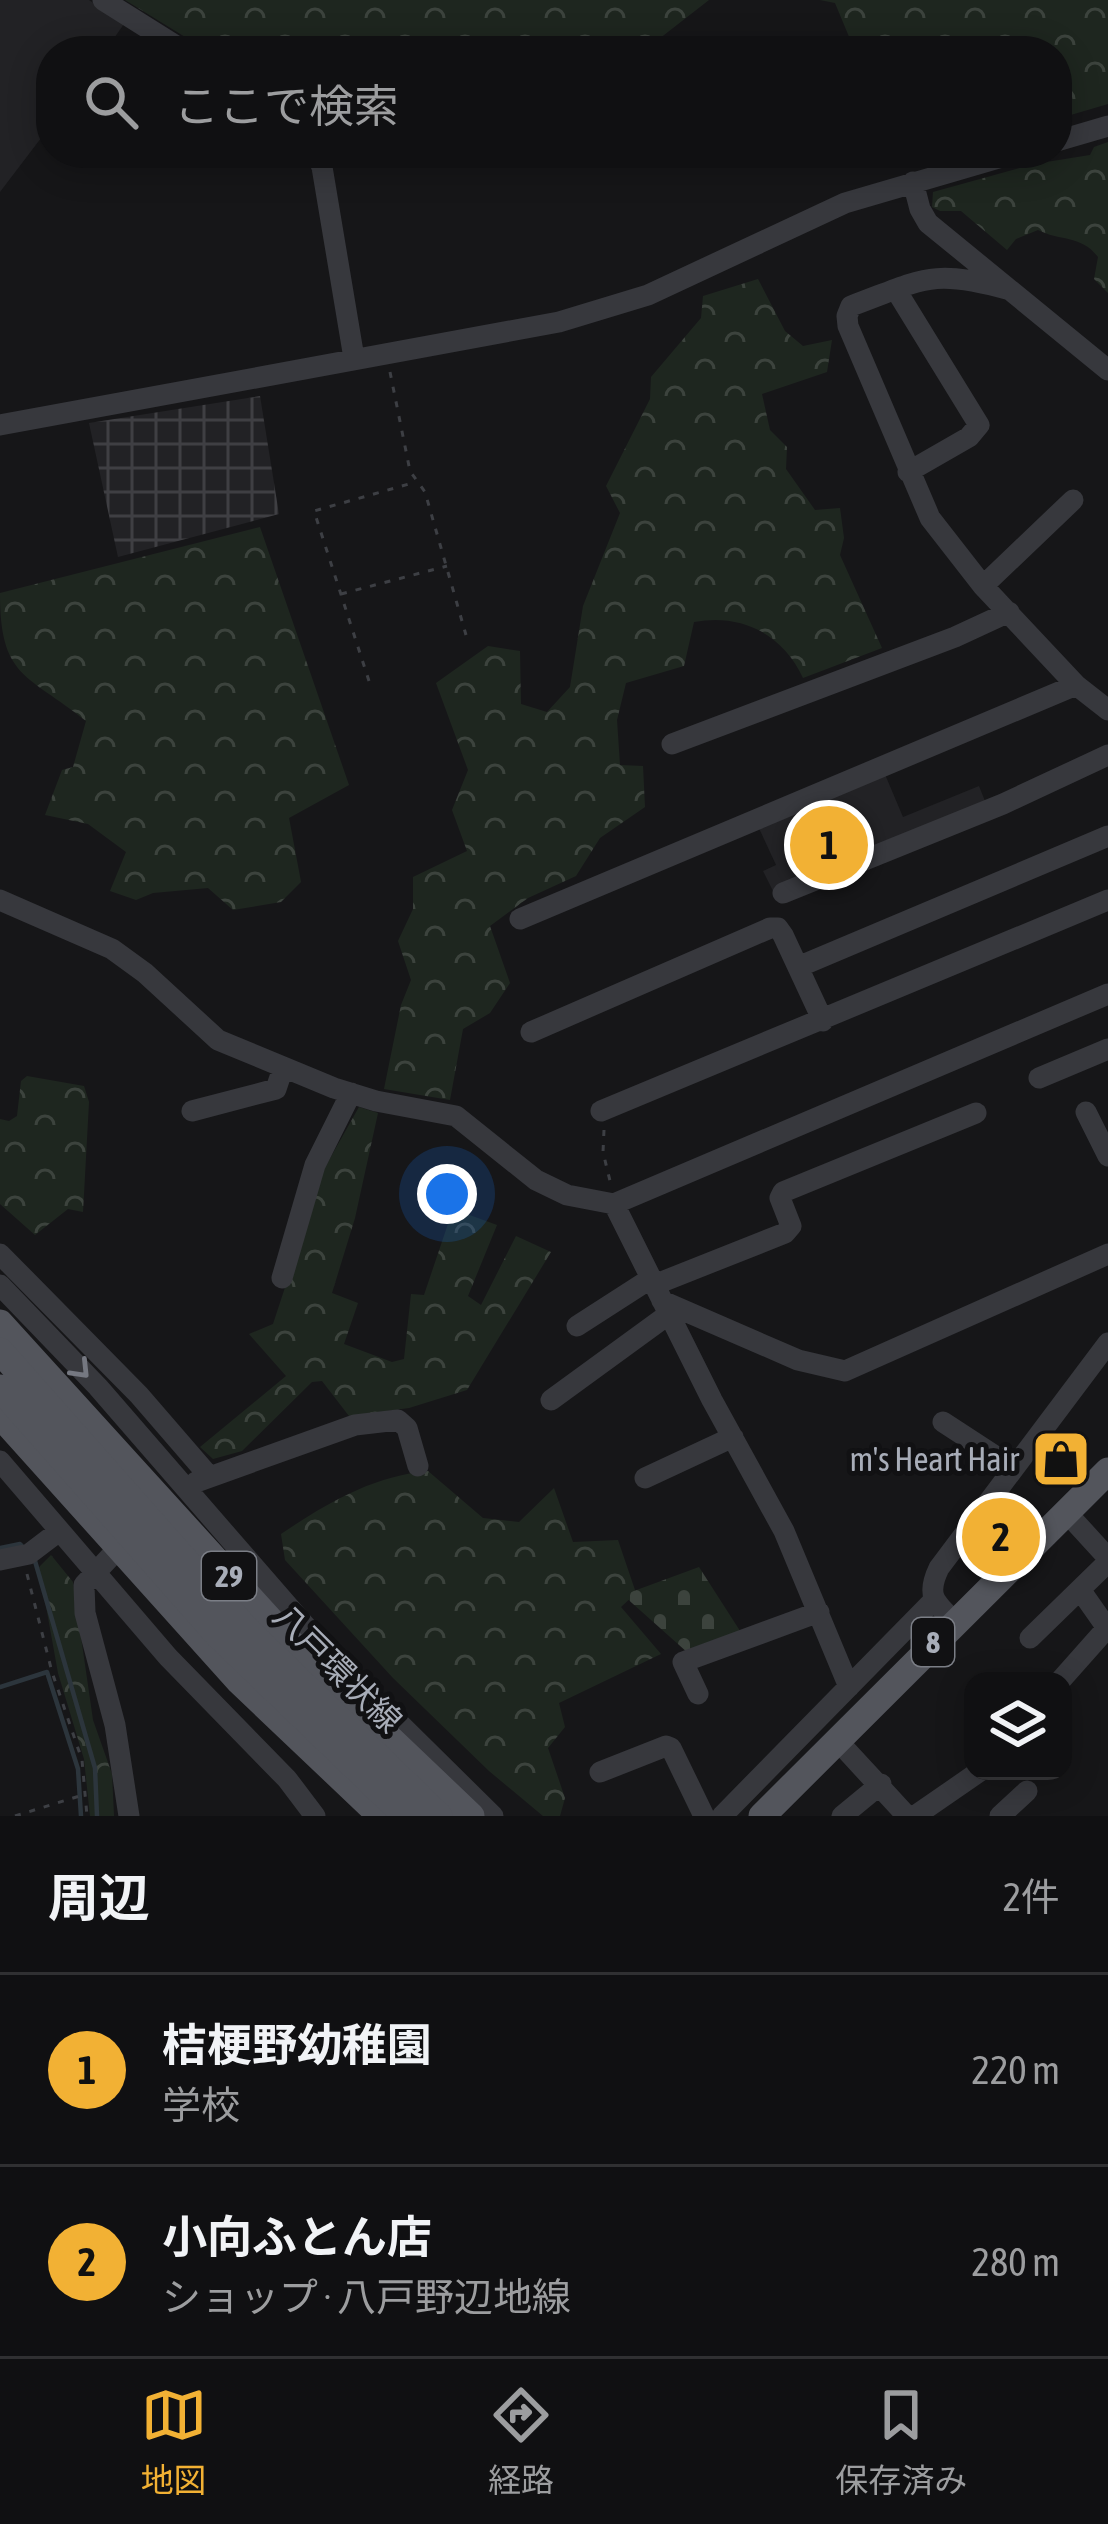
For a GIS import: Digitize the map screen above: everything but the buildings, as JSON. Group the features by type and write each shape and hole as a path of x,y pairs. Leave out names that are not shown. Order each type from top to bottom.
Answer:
{"main road":[{"name":"29","path":"18,1305 300,1653 470,1816"},
{"name":"八戸環状線","path":"0,1351 247,1630 440,1816"},
{"name":"八戸環状線","path":"0,1388 218,1634 406,1816"},
{"name":"29","path":"0,1415 239,1681 381,1816"},
{"name":"8","path":"762,1816 1108,1471"}],"street":[{"path":"103,0 160,36"},
{"path":"1072,137 1108,126"},
{"path":"322,168 355,358"},
{"path":"0,425 603,310 648,296 845,202 963,168"},
{"path":"913,182 928,223 1108,370"},
{"path":"1010,290 946,275 924,278 851,306 847,316 930,518 982,586 1076,685 1108,710"},
{"path":"896,290 979,425 969,437 908,472"},
{"path":"982,586 1073,500"},
{"path":"672,743 955,637 1009,612"},
{"path":"520,920 1076,685"},
{"path":"783,893 1003,804 1108,755"},
{"path":"798,968 1108,836"},
{"path":"0,900 112,950 218,1040 351,1093 456,1116 536,1180 567,1195 614,1204 1108,994"},
{"path":"601,1111 1108,900"},
{"path":"531,1032 770,928 778,928 783,935 823,1021"},
{"path":"1039,1078 1108,1048"},
{"path":"192,1111 276,1089 283,1068"},
{"path":"282,1278 315,1165 351,1093"},
{"path":"1086,1112 1108,1156"},
{"path":"577,1326 659,1295 785,1233 791,1226 780,1198 783,1192 976,1113"},
{"path":"614,1204 784,1532 849,1687"},
{"path":"0,1254 18,1305 139,1395 208,1476"},
{"path":"659,1295 798,1360 845,1371 1108,1254"},
{"path":"0,1285 186,1486 334,1659 493,1816"},
{"path":"551,1400 659,1295"},
{"path":"954,1621 933,1601 932,1582 939,1568 1108,1343"},
{"path":"167,1503 186,1486 208,1476 355,1425 398,1420 406,1427 418,1466"},
{"path":"943,1422 1012,1467"},
{"path":"645,1478 733,1437"},
{"path":"0,1461 94,1573 287,1779 315,1816"},
{"path":"1030,1638 1108,1560 1066,1513"},
{"path":"0,1560 29,1554 58,1532"},
{"path":"111,1556 84,1586 129,1816"},
{"path":"1068,1672 1107,1628 1081,1591"},
{"path":"722,1816 933,1601"},
{"path":"698,1694 682,1662 819,1612"},
{"path":"836,1738 911,1816 966,1780"},
{"path":"600,1772 671,1748 704,1816"},
{"path":"842,1816 881,1784"},
{"path":"1000,1816 1027,1791"}],"path":[{"path":"386,352 410,471 425,492 466,635"},
{"path":"369,681 314,511 416,482"},
{"path":"341,594 448,566"},
{"path":"601,1111 604,1167 614,1204"},
{"path":"29,1554 26,1569 52,1672 82,1760 87,1816"},
{"path":"15,1816 86,1794"}],"shaded area":[{"path":"0,0 89,0 124,24 116,36 36,36 36,145 0,192"},
{"path":"260,396 279,514 118,557 89,423"},
{"path":"884,772 903,817 979,786 987,806 774,893 763,871 776,865 757,824"}],"green space":[{"path":"125,0 709,0 663,36 184,36"},
{"path":"820,0 1108,0 1108,104 1072,115 1072,36 849,36 835,3"},
{"path":"1108,142 1108,293 1094,279 1098,257 1085,245 1038,230 1016,239 1007,250 961,211 932,207 933,192 1020,168 1072,168 1072,158 1090,155 1094,147"},
{"path":"758,279 785,331 803,346 832,340 827,372 762,394 770,430 787,447 786,469 815,510 840,508 844,538 840,555 882,648 803,678 784,649 759,630 728,621 694,622 684,666 626,683 617,720 620,765 643,766 645,807 600,838 576,876 528,898 490,926 510,983 490,1013 463,1029 450,1100 384,1089 401,1005 411,980 398,941 413,909 413,877 467,851 452,810 468,770 436,683 488,646 520,651 521,704 547,712 570,687 583,606 620,513 606,486 650,399 651,377 701,318 703,296"},
{"path":"260,527 349,785 289,818 301,882 281,902 233,910 208,888 153,893 136,900 110,891 126,852 88,824 45,815 62,770 73,767 86,721 32,682 11,658 1,621 0,593"},
{"path":"27,1076 84,1086 89,1102 83,1212 68,1209 35,1235 0,1204 0,1119 17,1116 21,1081"},
{"path":"359,1107 378,1113 355,1218 332,1293 358,1303 344,1344 392,1362 404,1359 411,1294 424,1295 453,1209 497,1225 468,1296 481,1305 516,1236 551,1252 467,1390 409,1408 349,1416 322,1381 312,1382 242,1451 213,1459 200,1447 286,1376 249,1334 273,1324 324,1169"},
{"path":"428,1471 483,1518 519,1522 554,1488 573,1542 618,1540 636,1593 621,1607 661,1654 559,1703 565,1727 548,1748 565,1798 560,1816 543,1816 489,1771 393,1678 285,1560 281,1534 316,1512 369,1485"},
{"path":"51,1555 73,1582 93,1720 112,1774 114,1816 90,1816 84,1759 58,1673 39,1567"},
{"path":"699,1567 742,1634 688,1653 623,1595"}],"waterway":[{"path":"0,1548 20,1544 24,1548"},
{"path":"35,1561 95,1768 97,1816"},
{"path":"0,1687 47,1672 78,1769 81,1816"}],"place":[{"name":"桔梗野幼稚園","path":"829,845"},
{"name":"m's Heart Hair","path":"1061,1459"},
{"name":"小向ふとん店","path":"1001,1537"}]}
